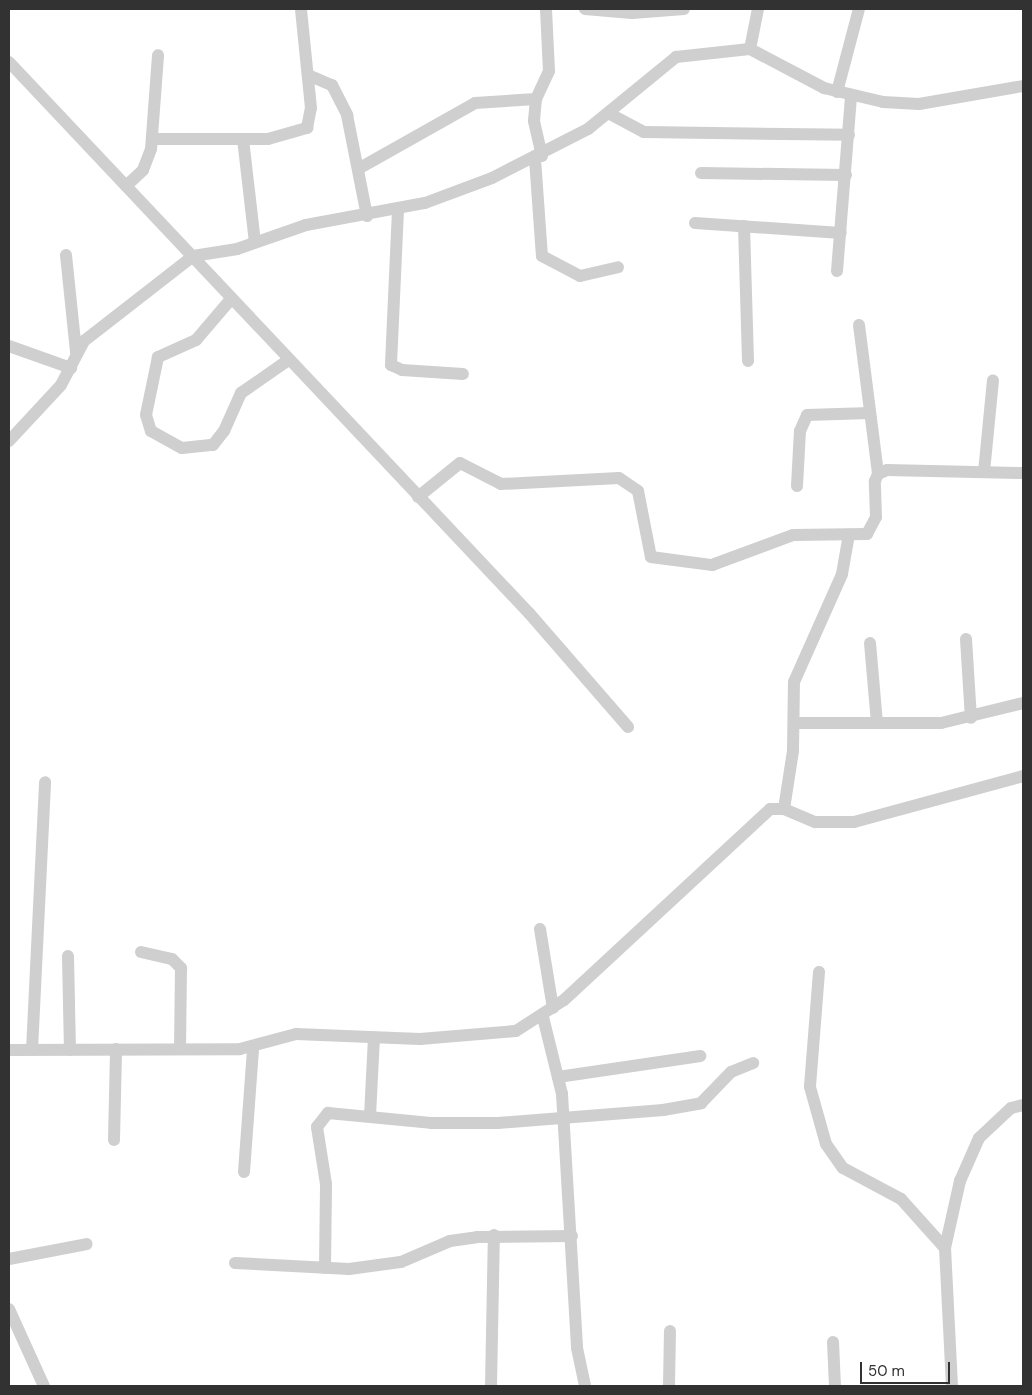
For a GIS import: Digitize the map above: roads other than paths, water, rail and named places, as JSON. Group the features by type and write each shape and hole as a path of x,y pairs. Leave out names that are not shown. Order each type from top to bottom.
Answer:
{"street":[{"path":"152,140 243,139 292,136 307,128 311,119 301,9"},
{"path":"546,9 549,71 536,99 534,127 538,158 542,256 580,276 618,267"},
{"path":"585,9 633,11 684,9"},
{"path":"750,49 758,9"},
{"path":"838,92 859,9"},
{"path":"76,352 111,317 193,256 255,242 300,226 398,210 538,158 610,114 654,71 676,57 750,49 838,92 851,96 919,104 1023,86"},
{"path":"126,186 143,170 152,140 158,54"},
{"path":"9,62 193,256 287,360 529,613 628,727"},
{"path":"308,75 324,79 338,95 358,169 367,216"},
{"path":"837,271 851,96"},
{"path":"358,169 475,103 536,99"},
{"path":"610,114 644,132 849,135"},
{"path":"243,139 255,242"},
{"path":"701,173 846,175"},
{"path":"398,210 390,365 402,370 463,374"},
{"path":"696,224 841,233"},
{"path":"744,226 748,361"},
{"path":"9,440 50,399 71,368 76,352 66,255"},
{"path":"231,299 196,340 158,357 146,415 152,431 182,448 213,445 224,431 241,392 287,360"},
{"path":"418,497 460,463 501,484 620,478 638,491 651,557 698,564 724,563 793,535 849,535 873,529 878,474 859,325"},
{"path":"9,346 71,368"},
{"path":"984,472 994,380"},
{"path":"797,486 800,431 807,415 816,412 870,413"},
{"path":"878,474 901,469 1023,473"},
{"path":"784,809 794,723 794,682 842,574 849,535"},
{"path":"966,639 971,718"},
{"path":"870,643 877,723"},
{"path":"794,723 877,723 971,718 1023,703"},
{"path":"9,1050 253,1048 296,1034 374,1038 484,1037 516,1031 543,1017 754,820 770,809 784,809 815,822 861,821 957,790 1023,776"},
{"path":"32,1050 45,782"},
{"path":"540,929 553,1008"},
{"path":"141,952 172,960 181,968 180,1049"},
{"path":"68,956 70,1050"},
{"path":"819,972 810,1087 826,1144 843,1168 901,1199 945,1248"},
{"path":"543,1017 558,1077 564,1119 577,1348 585,1386"},
{"path":"370,1116 374,1038"},
{"path":"244,1172 253,1048"},
{"path":"114,1140 116,1049"},
{"path":"558,1077 700,1056"},
{"path":"325,1268 326,1184 318,1121 333,1112 431,1123 564,1119 690,1106 709,1096 731,1072 754,1063"},
{"path":"952,1386 945,1248 967,1158 980,1138 1011,1108 1023,1105"},
{"path":"235,1263 325,1268 402,1262 450,1241 494,1235 572,1236"},
{"path":"491,1386 494,1235"},
{"path":"9,1259 87,1244"},
{"path":"9,1309 44,1386"},
{"path":"669,1386 670,1331"},
{"path":"833,1342 835,1386"}]}
